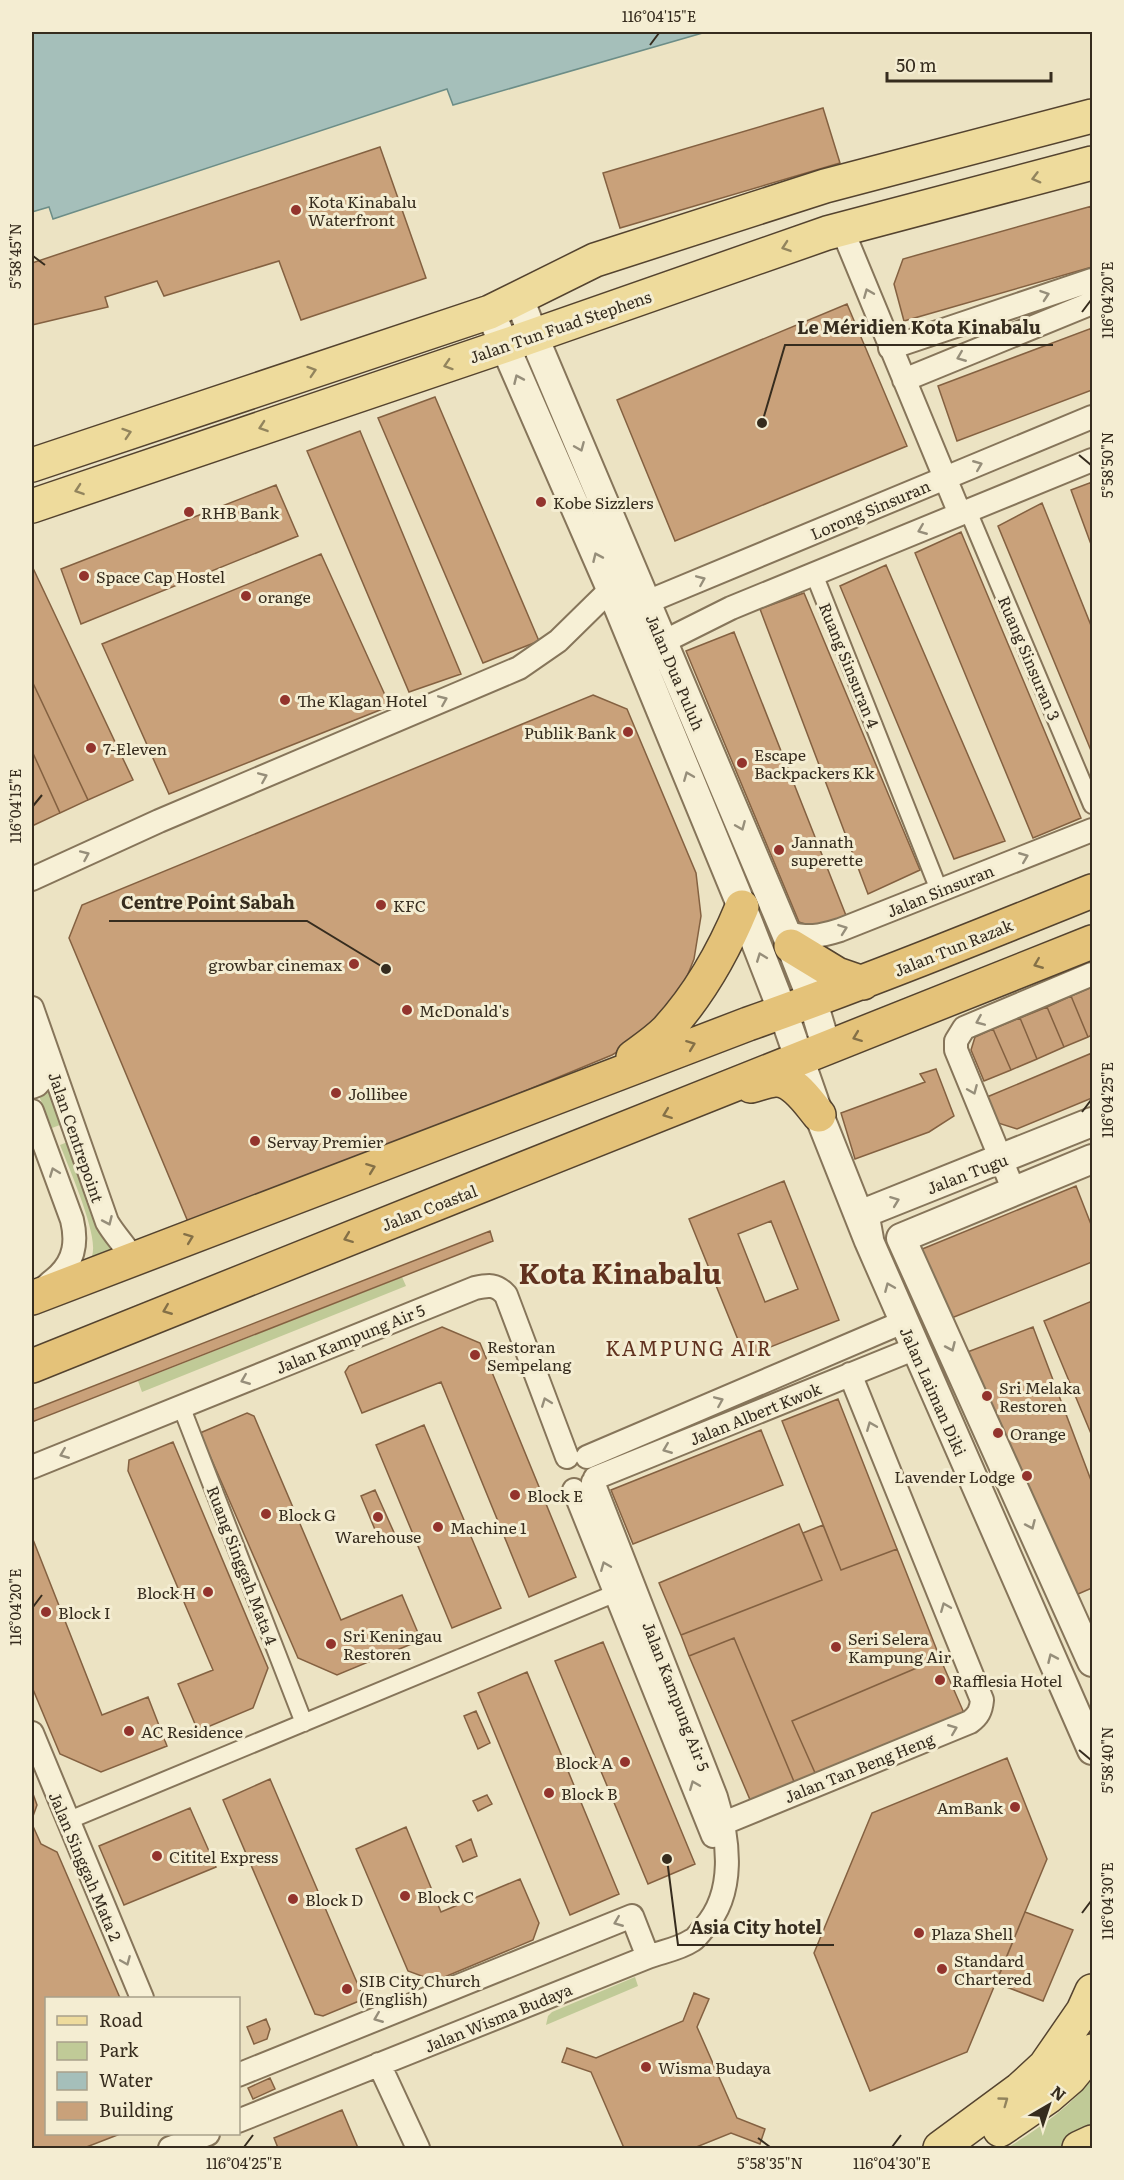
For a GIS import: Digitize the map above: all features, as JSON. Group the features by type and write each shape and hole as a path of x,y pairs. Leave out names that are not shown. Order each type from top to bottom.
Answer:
{"highway":[{"name":"Jalan Tun Razak","path":"797,1006 863,983 1092,891"},
{"path":"562,1094 631,1059 665,1032 709,975 732,932 742,907"},
{"path":"788,940 837,974 863,983"},
{"path":"813,1055 1092,942"},
{"path":"34,1297 797,1006"},
{"name":"Jalan Coastal","path":"32,1366 246,1278 813,1055"},
{"path":"698,1101 774,1080 782,1081 800,1093 819,1115"}],"main road":[{"path":"504,305 595,260 825,186 1092,116"},
{"path":"32,465 831,197 1092,126"},
{"name":"Jalan Tun Fuad Stephens","path":"32,506 842,229 1092,164"},
{"path":"940,2148 1020,2089 1045,2066 1083,2011 1092,1991"},
{"path":"970,2148 1048,2097 1070,2078 1092,2051"},
{"path":"1079,2148 1092,2142"}],"street":[{"path":"842,229 945,478 964,513"},
{"path":"891,348 1092,280"},
{"path":"904,380 1092,303"},
{"name":"Jalan Dua Puluh","path":"504,305 518,341 536,419 611,589 742,907 797,1006"},
{"name":"Jalan Dua Puluh","path":"518,341 564,408 788,940 797,1006 813,1055"},
{"path":"536,419 564,408"},
{"name":"Lorong Sinsuran","path":"647,602 1092,417"},
{"path":"663,642 731,608 1092,460"},
{"name":"Ruang Sinsuran 3","path":"964,513 1092,805"},
{"name":"Ruang Sinsuran 4","path":"814,574 939,890"},
{"path":"32,879 159,821 519,668 558,641 611,589"},
{"name":"Jalan Sinsuran","path":"788,940 820,937 1092,830"},
{"path":"1014,1191 956,1050 958,1035 964,1028 1092,974"},
{"path":"32,1009 33,1036 44,1077 37,1085 32,1086"},
{"name":"Jalan Centrepoint","path":"32,1009 107,1222 116,1238 128,1249 132,1259"},
{"name":"Jalan Laiman Diki","path":"813,1055 819,1115 869,1241 1092,1750"},
{"name":"Jalan Centrepoint","path":"32,1111 75,1231 73,1255 67,1266 34,1297"},
{"name":"Jalan Tugu","path":"869,1241 865,1217 872,1210 1092,1122"},
{"name":"Jalan Tugu","path":"908,1256 901,1238 1014,1191 1091,1164"},
{"name":"Jalan Laiman Diki","path":"908,1256 1092,1662"},
{"name":"Jalan Kampung Air 5","path":"32,1467 475,1288 490,1284 500,1288 506,1295 577,1457"},
{"name":"Jalan Albert Kwok","path":"577,1457 903,1322"},
{"name":"Jalan Albert Kwok","path":"587,1484 916,1348"},
{"name":"Jalan Tan Beng Heng","path":"724,1823 970,1722 980,1712 982,1700 850,1374"},
{"name":"Ruang Singgah Mata 4","path":"181,1406 304,1723"},
{"path":"587,1484 565,1485 560,1476 561,1465 577,1457 595,1466 587,1484 616,1593 711,1828 725,1881"},
{"name":"Jalan Kampung Air 5","path":"587,1484 716,1797 727,1843 725,1881"},
{"path":"67,1821 616,1593"},
{"name":"Jalan Singgah Mata 2","path":"32,1733 142,1997"},
{"name":"Jalan Wisma Budaya","path":"240,2120 692,1941 719,1908 725,1881"},
{"path":"240,2074 632,1916 648,1957"},
{"path":"379,2064 418,2148"},
{"path":"170,2148 202,2135"}],"green space":[{"path":"54,1090 65,1123 52,1128 39,1096"},
{"path":"70,1141 101,1230 114,1253 87,1268 92,1257 93,1240 81,1198 60,1145"},
{"path":"402,1277 406,1286 142,1392 138,1381"},
{"path":"635,1977 638,1986 546,2025 548,2016 552,2012"},
{"path":"1092,2079 1092,2131 1058,2148 1007,2148 1052,2117"}],"water":[{"path":"32,32 706,32 453,105 447,89 53,219 49,207 32,212"}],"building":[{"path":"823,108 840,163 620,228 603,173"},
{"name":"Kota Kinabalu Waterfront","path":"380,147 426,278 301,320 279,261 164,296 157,281 105,297 108,307 32,325 32,263"},
{"path":"1092,206 1092,267 904,321 894,284 903,259"},
{"path":"847,304 907,446 675,541 617,400"},
{"path":"1092,328 1092,390 957,441 938,386"},
{"path":"435,397 539,641 483,663 378,418"},
{"path":"360,431 461,674 409,692 307,451"},
{"path":"1092,482 1092,547 1071,490"},
{"path":"276,485 298,536 81,624 61,569"},
{"path":"1042,503 1092,628 1092,753 998,526"},
{"path":"961,532 1081,818 1033,838 915,553"},
{"path":"321,554 390,706 169,794 102,644"},
{"path":"886,565 1005,841 954,859 840,586"},
{"path":"32,566 133,780 88,800 32,681"},
{"path":"804,593 920,870 868,894 760,609"},
{"path":"734,632 847,918 813,927 799,922 686,651"},
{"path":"32,681 88,800 60,813 32,751"},
{"path":"593,695 627,709 696,873 701,916 694,959 686,979 663,1016 631,1044 612,1055 191,1229 69,938 82,905"},
{"path":"32,751 60,813 32,826"},
{"path":"1092,987 1092,1035 1088,1037 1071,996"},
{"path":"1071,996 1088,1037 1064,1047 1047,1007"},
{"path":"1047,1007 1064,1047 1037,1059 1020,1018"},
{"path":"1020,1018 1037,1059 1011,1070 993,1029"},
{"path":"993,1029 1011,1070 984,1081 971,1050 975,1037"},
{"path":"1092,1053 1092,1098 1017,1129 998,1123 987,1097"},
{"path":"936,1069 954,1116 929,1132 855,1159 841,1113 925,1082 920,1074"},
{"path":"784,1181 839,1320 745,1357 689,1219","holes":["771,1221 798,1289 765,1302 738,1234"]},
{"path":"1076,1186 1092,1227 1092,1262 944,1321 915,1252"},
{"path":"490,1231 493,1241 32,1422 32,1410"},
{"path":"1092,1301 1092,1436 1044,1321"},
{"name":"Block E","path":"442,1327 480,1343 576,1577 529,1597 441,1382 362,1413 345,1372 349,1366"},
{"path":"1033,1327 1092,1483 1092,1588 1055,1604 957,1356"},
{"path":"838,1399 897,1549 841,1570 782,1421"},
{"name":"Block G","path":"247,1413 254,1416 341,1620 402,1595 421,1640 337,1675 298,1658 200,1433"},
{"name":"Machine 1","path":"424,1425 501,1608 452,1628 376,1445"},
{"path":"761,1430 783,1485 633,1544 611,1490"},
{"name":"Block H","path":"173,1442 268,1668 253,1708 198,1731 178,1684 213,1670 128,1471 129,1460"},
{"name":"Warehouse","path":"375,1490 396,1537 381,1544 361,1496"},
{"path":"799,1524 822,1580 681,1635 659,1583"},
{"name":"Seri Selera Kampung Air","path":"823,1525 841,1570 897,1549 940,1658 792,1721 816,1775 795,1784 734,1638 689,1656 681,1635 822,1580 803,1533"},
{"name":"Block I","path":"32,1537 102,1715 148,1697 167,1746 101,1772 60,1754 32,1687"},
{"path":"734,1638 795,1784 751,1802 689,1656"},
{"name":"Block A","path":"603,1642 695,1864 648,1884 555,1661"},
{"path":"940,1658 964,1713 816,1775 792,1721"},
{"name":"Block B","path":"527,1672 619,1894 570,1915 478,1693"},
{"path":"476,1711 490,1743 478,1749 464,1716"},
{"name":"Plaza Shell","path":"1007,1758 1047,1859 967,2052 870,2091 814,1953 872,1813"},
{"name":"Block D","path":"270,1779 364,1999 323,2016 315,2014 223,1800"},
{"path":"32,1791 37,1805 32,1819"},
{"path":"487,1795 492,1804 478,1811 473,1801"},
{"name":"Cititel Express","path":"190,1808 216,1867 124,1905 99,1846"},
{"path":"32,1824 41,1844 57,1852 120,1997 45,1997 45,2135 117,2135 84,2148 32,2148"},
{"name":"Block C","path":"406,1827 441,1912 520,1879 539,1923 533,1940 435,1981 408,1971 356,1849"},
{"path":"471,1839 477,1856 463,1862 456,1846"},
{"path":"1025,1912 1073,1930 1043,2001 996,1983"},
{"name":"Wisma Budaya","path":"694,1993 709,1999 697,2027 737,2118 765,2129 760,2144 731,2133 694,2148 624,2148 591,2072 562,2062 567,2048 596,2058 683,2021"},
{"path":"266,2019 270,2029 267,2039 254,2044 247,2027"},
{"path":"270,2078 275,2089 253,2099 248,2088"},
{"path":"342,2110 358,2148 278,2148 274,2138"}],"place":[{"name":"Kota Kinabalu Waterfront","path":"296,210"},
{"name":"Le Méridien Kota Kinabalu","path":"762,423"},
{"name":"Kobe Sizzlers","path":"541,502"},
{"name":"RHB Bank","path":"189,512"},
{"name":"Space Cap Hostel","path":"84,576"},
{"name":"orange","path":"246,596"},
{"name":"The Klagan Hotel","path":"285,700"},
{"name":"Publik Bank","path":"628,732"},
{"name":"7-Eleven","path":"91,748"},
{"name":"Escape Backpackers Kk","path":"742,763"},
{"name":"Jannath superette","path":"779,850"},
{"name":"KFC","path":"381,905"},
{"name":"growbar cinemax","path":"354,964"},
{"name":"Centre Point Sabah","path":"386,969"},
{"name":"McDonald's","path":"407,1010"},
{"name":"Jollibee","path":"336,1093"},
{"name":"Servay Premier","path":"255,1141"},
{"name":"Restoran Sempelang","path":"475,1355"},
{"name":"Sri Melaka Restoren","path":"987,1396"},
{"name":"Orange","path":"998,1433"},
{"name":"Lavender Lodge","path":"1027,1476"},
{"name":"Block E","path":"515,1495"},
{"name":"Block G","path":"266,1514"},
{"name":"Warehouse","path":"378,1517"},
{"name":"Machine 1","path":"438,1527"},
{"name":"Block H","path":"208,1592"},
{"name":"Block I","path":"46,1612"},
{"name":"Sri Keningau Restoren","path":"331,1644"},
{"name":"Seri Selera Kampung Air","path":"836,1647"},
{"name":"Rafflesia Hotel","path":"940,1680"},
{"name":"AC Residence","path":"129,1731"},
{"name":"Block A","path":"625,1762"},
{"name":"Block B","path":"549,1793"},
{"name":"AmBank","path":"1015,1807"},
{"name":"Cititel Express","path":"157,1856"},
{"name":"Asia City hotel","path":"667,1859"},
{"name":"Block C","path":"405,1896"},
{"name":"Block D","path":"293,1899"},
{"name":"Plaza Shell","path":"919,1933"},
{"name":"Standard Chartered","path":"942,1969"},
{"name":"SIB City Church (English)","path":"347,1989"},
{"name":"Wisma Budaya","path":"646,2067"}],"district":[{"name":"Kota Kinabalu","path":"620,1272"},
{"name":"KAMPUNG AIR","path":"689,1347"}]}
